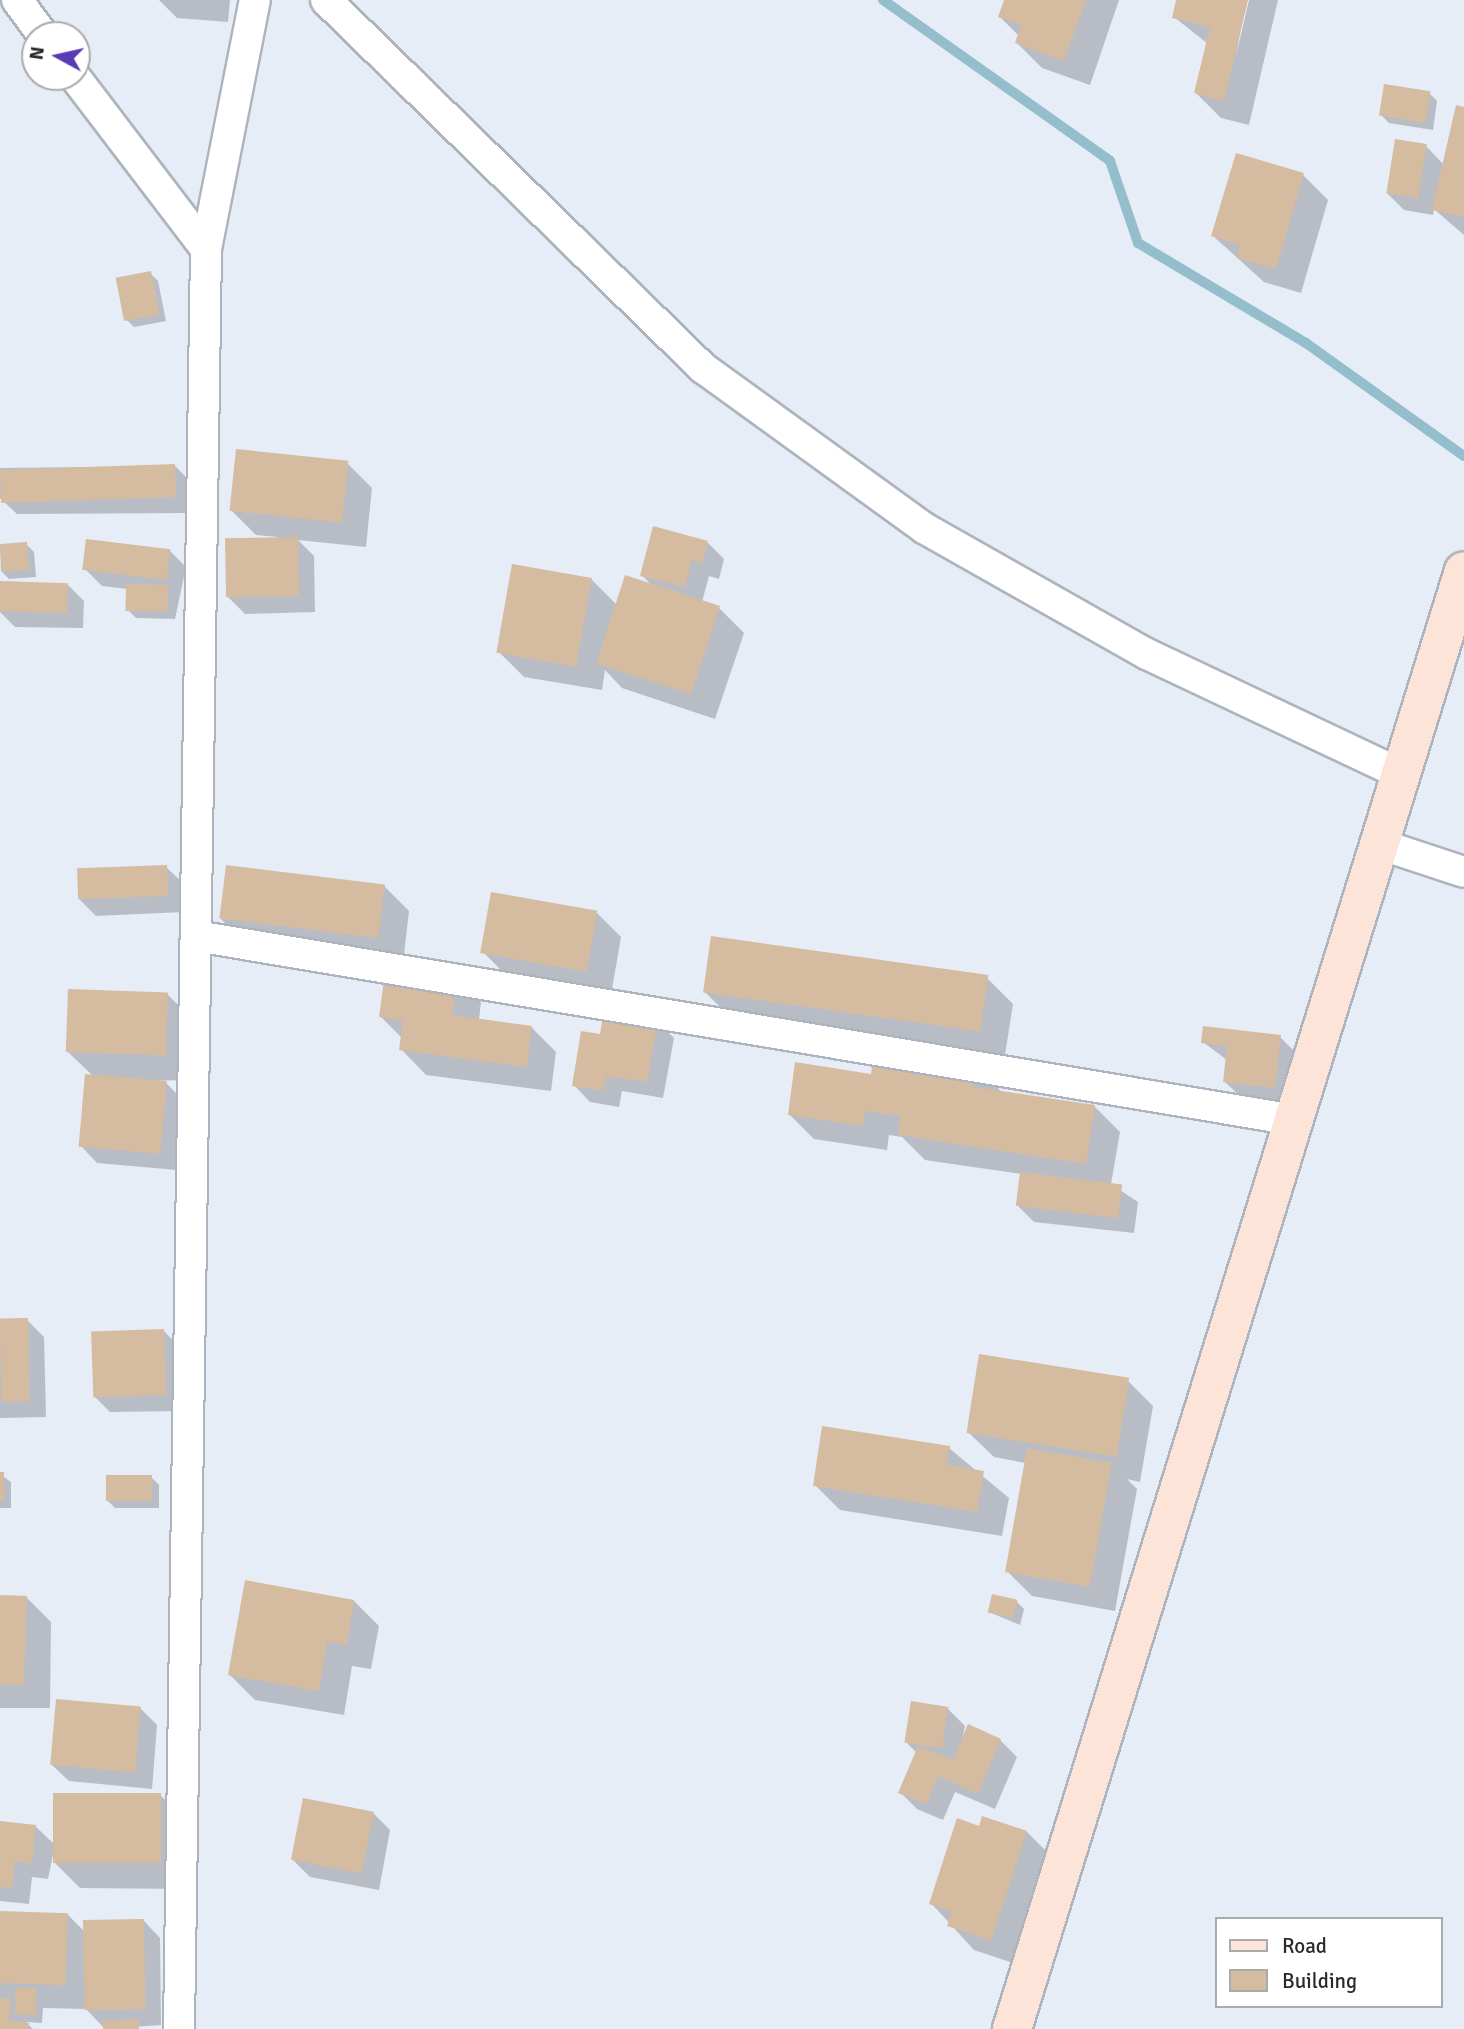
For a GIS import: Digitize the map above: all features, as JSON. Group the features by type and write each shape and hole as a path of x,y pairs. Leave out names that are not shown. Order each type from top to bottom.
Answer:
{"street":[{"path":"17,0 33,21"},
{"path":"179,2029 206,249 256,0"},
{"path":"326,0 703,368 902,512 1147,654 1401,774"},
{"path":"86,91 206,249"},
{"path":"1012,2029 1464,570"},
{"path":"1379,844 1464,872"},
{"path":"196,936 1294,1120"}],"building":[{"path":"1004,0 1086,0 1064,61 1015,43 1021,25 998,17"},
{"path":"1176,0 1248,0 1224,101 1194,93 1210,27 1172,18"},
{"path":"1384,84 1430,91 1425,123 1379,116"},
{"path":"1456,105 1464,107 1464,217 1432,210"},
{"path":"1395,139 1427,144 1418,198 1386,193"},
{"path":"1236,153 1304,173 1276,269 1237,258 1240,245 1211,236"},
{"path":"151,271 159,314 124,321 116,278"},
{"path":"236,449 348,461 342,522 230,511"},
{"path":"175,464 176,497 1,503 0,470"},
{"path":"653,526 708,541 702,563 692,560 685,587 640,576"},
{"path":"298,537 299,596 226,597 225,538"},
{"path":"86,539 170,549 167,580 82,570"},
{"path":"27,542 29,570 2,572 0,544"},
{"path":"512,564 592,578 576,667 496,653"},
{"path":"625,575 720,606 691,694 596,663"},
{"path":"0,581 68,583 67,613 0,611"},
{"path":"126,584 168,585 168,612 126,611"},
{"path":"167,865 168,896 78,899 77,868"},
{"path":"226,865 385,884 378,938 219,919"},
{"path":"491,892 597,911 587,972 480,953"},
{"path":"711,936 988,975 980,1031 703,992"},
{"path":"386,966 457,976 452,1015 532,1026 527,1067 399,1050 403,1021 379,1017"},
{"path":"68,989 168,992 166,1055 66,1052"},
{"path":"604,1011 658,1020 647,1082 606,1076 603,1091 572,1086 581,1031 600,1034"},
{"path":"1203,1026 1281,1035 1275,1088 1223,1082 1227,1046 1201,1043"},
{"path":"873,1058 978,1062 974,1087 1095,1105 1086,1164 898,1135 900,1116 865,1111 863,1126 788,1115 795,1062 871,1074"},
{"path":"85,1074 167,1081 160,1154 79,1147"},
{"path":"1020,1172 1122,1185 1118,1218 1016,1206"},
{"path":"0,1318 28,1318 29,1401 1,1401"},
{"path":"164,1329 166,1395 93,1398 91,1332"},
{"path":"979,1354 1129,1378 1117,1457 966,1433"},
{"path":"822,1426 950,1446 947,1465 984,1471 977,1512 813,1486"},
{"path":"1027,1448 1112,1463 1090,1587 1005,1572"},
{"path":"0,1472 4,1472 4,1501 0,1501"},
{"path":"106,1475 152,1475 152,1501 106,1501"},
{"path":"245,1580 354,1600 347,1645 327,1642 319,1691 228,1675"},
{"path":"992,1594 1017,1600 1013,1618 988,1613"},
{"path":"0,1595 27,1596 24,1685 0,1684"},
{"path":"56,1699 141,1706 135,1772 50,1765"},
{"path":"911,1701 949,1707 942,1748 904,1742"},
{"path":"968,1724 1001,1739 978,1794 938,1776 926,1804 898,1793 918,1746 953,1760"},
{"path":"53,1793 161,1793 161,1863 53,1863"},
{"path":"303,1798 374,1812 362,1874 291,1860"},
{"path":"982,1816 1027,1831 991,1941 947,1926 952,1912 929,1904 957,1818 979,1826"},
{"path":"0,1821 36,1825 32,1864 15,1861 12,1888 0,1887"},
{"path":"0,1911 68,1913 65,1985 0,1983"},
{"path":"144,1919 146,2009 85,2010 83,1920"},
{"path":"15,1988 36,1988 36,2015 15,2015"},
{"path":"0,1998 11,1999 9,2021 29,2023 28,2029 0,2029"},
{"path":"139,2019 139,2029 103,2029 102,2021"}],"waterway":[{"path":"883,0 1110,161 1138,243 1306,343 1464,456"}]}
